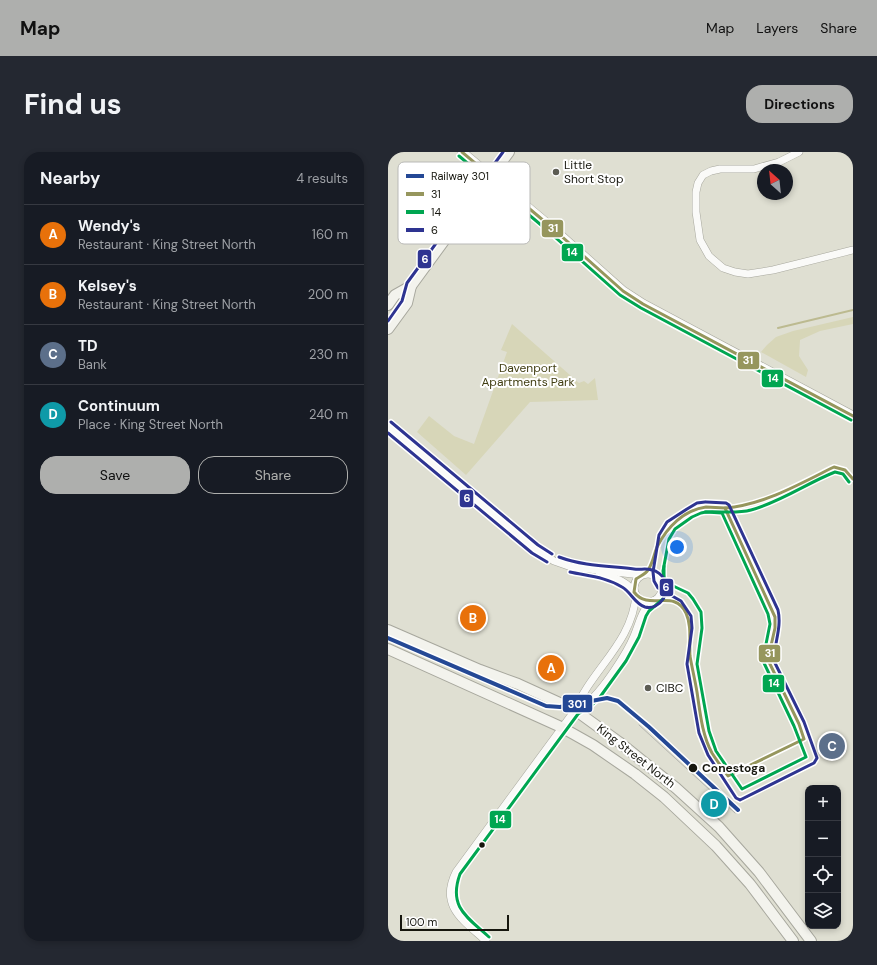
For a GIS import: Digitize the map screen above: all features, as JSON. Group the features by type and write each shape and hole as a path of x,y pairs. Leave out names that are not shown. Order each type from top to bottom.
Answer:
{"main road":[{"path":"502,162 509,152"},
{"path":"388,329 407,303 411,286 442,244"},
{"path":"388,305 395,295 411,286"},
{"name":"King Street North","path":"388,630 480,670 518,684 575,710 619,742 687,797 719,827 759,872 811,941"},
{"name":"King Street North","path":"388,649 561,727 593,745 635,774 664,797 716,846 742,876 793,941"},
{"path":"742,876 759,872"}],"street":[{"path":"462,152 474,162"},
{"path":"800,152 779,162 754,169 720,169 703,175 698,183 696,192 696,212 700,240 710,256 723,268 748,274 773,270 853,250"},
{"path":"530,209 623,291 643,304 853,416"},
{"path":"388,426 535,549 554,561 595,571 624,582 629,585 635,594 643,601 653,601"},
{"path":"575,710 589,701 596,694 622,658 635,635 641,614 645,608 658,598 662,588 661,582 653,575 641,575 607,570 595,571"},
{"path":"486,941 456,913 450,900 452,880 456,872 561,727 575,710 583,694 621,640 627,629 635,594 634,583 641,575"}],"green space":[{"path":"853,317 853,324 820,331 800,340 799,356 808,370 806,377 761,352 776,337 793,331"},
{"name":"Davenport Apartments Park","path":"512,324 579,383 584,381 588,384 595,378 598,400 530,402 466,475 417,432 429,416 454,436 474,444 507,352 501,350"}],"waterway":[{"path":"778,328 853,310"}],"tram line":[{"path":"639,725 735,813"}],"rail line":[{"name":"301","path":"388,638 546,706 560,707 607,698 618,701 649,727 738,810"}],"transit line":[{"name":"31","path":"462,152 474,162"},
{"name":"6","path":"496,162 503,152"},
{"name":"14","path":"459,156 466,162"},
{"name":"31","path":"530,209 623,291 643,304 853,416"},
{"name":"14","path":"530,216 620,295 641,308 851,420"},
{"name":"6","path":"388,321 402,301 407,283 436,244"},
{"name":"6","path":"391,422 538,545 552,554"},
{"name":"6","path":"388,433 532,553 547,562"},
{"name":"31","path":"725,508 754,503 781,493 834,467 845,470 853,479"},
{"name":"14","path":"705,512 734,512 762,507 835,472 843,474 849,482"},
{"name":"6","path":"705,502 697,503 667,522 659,535 653,572 654,581 658,588 681,601 691,616 692,628 687,664 699,733 708,755 736,798 740,800 814,763 817,758 804,722 774,661 779,623 778,610 729,505 726,503 706,502"},
{"name":"31","path":"706,507 725,508 775,617 775,628 769,662 799,724 804,739 728,776 712,753 706,739 700,715 690,656 690,629 686,613 681,606 675,602 647,600 640,598 634,592 636,579 647,571 657,547 671,526 690,512 706,507"},
{"name":"14","path":"706,512 722,513 768,614 770,624 764,663 794,726 806,757 742,789 716,751 709,731 697,664 702,628 701,612 688,593 669,584 664,578 663,571 669,539 675,529 692,517 706,512"},
{"name":"6","path":"559,557 587,564 648,569 659,573 662,576 667,589 660,603 655,606 645,607 638,603 625,589 610,581 570,572"},
{"name":"14","path":"489,937 467,917 458,903 456,895 460,874 578,714 592,705 600,697 626,661 639,637 646,616 649,611 663,599 667,588 664,578 664,566"}],"place":[{"name":"Little Short Stop","path":"556,172"},
{"name":"Kelsey's","path":"473,618"},
{"name":"Wendy's","path":"551,668"},
{"name":"CIBC","path":"648,688"},
{"name":"TD","path":"832,746"},
{"name":"Conestoga","path":"693,768"},
{"name":"Continuum","path":"714,804"}]}
